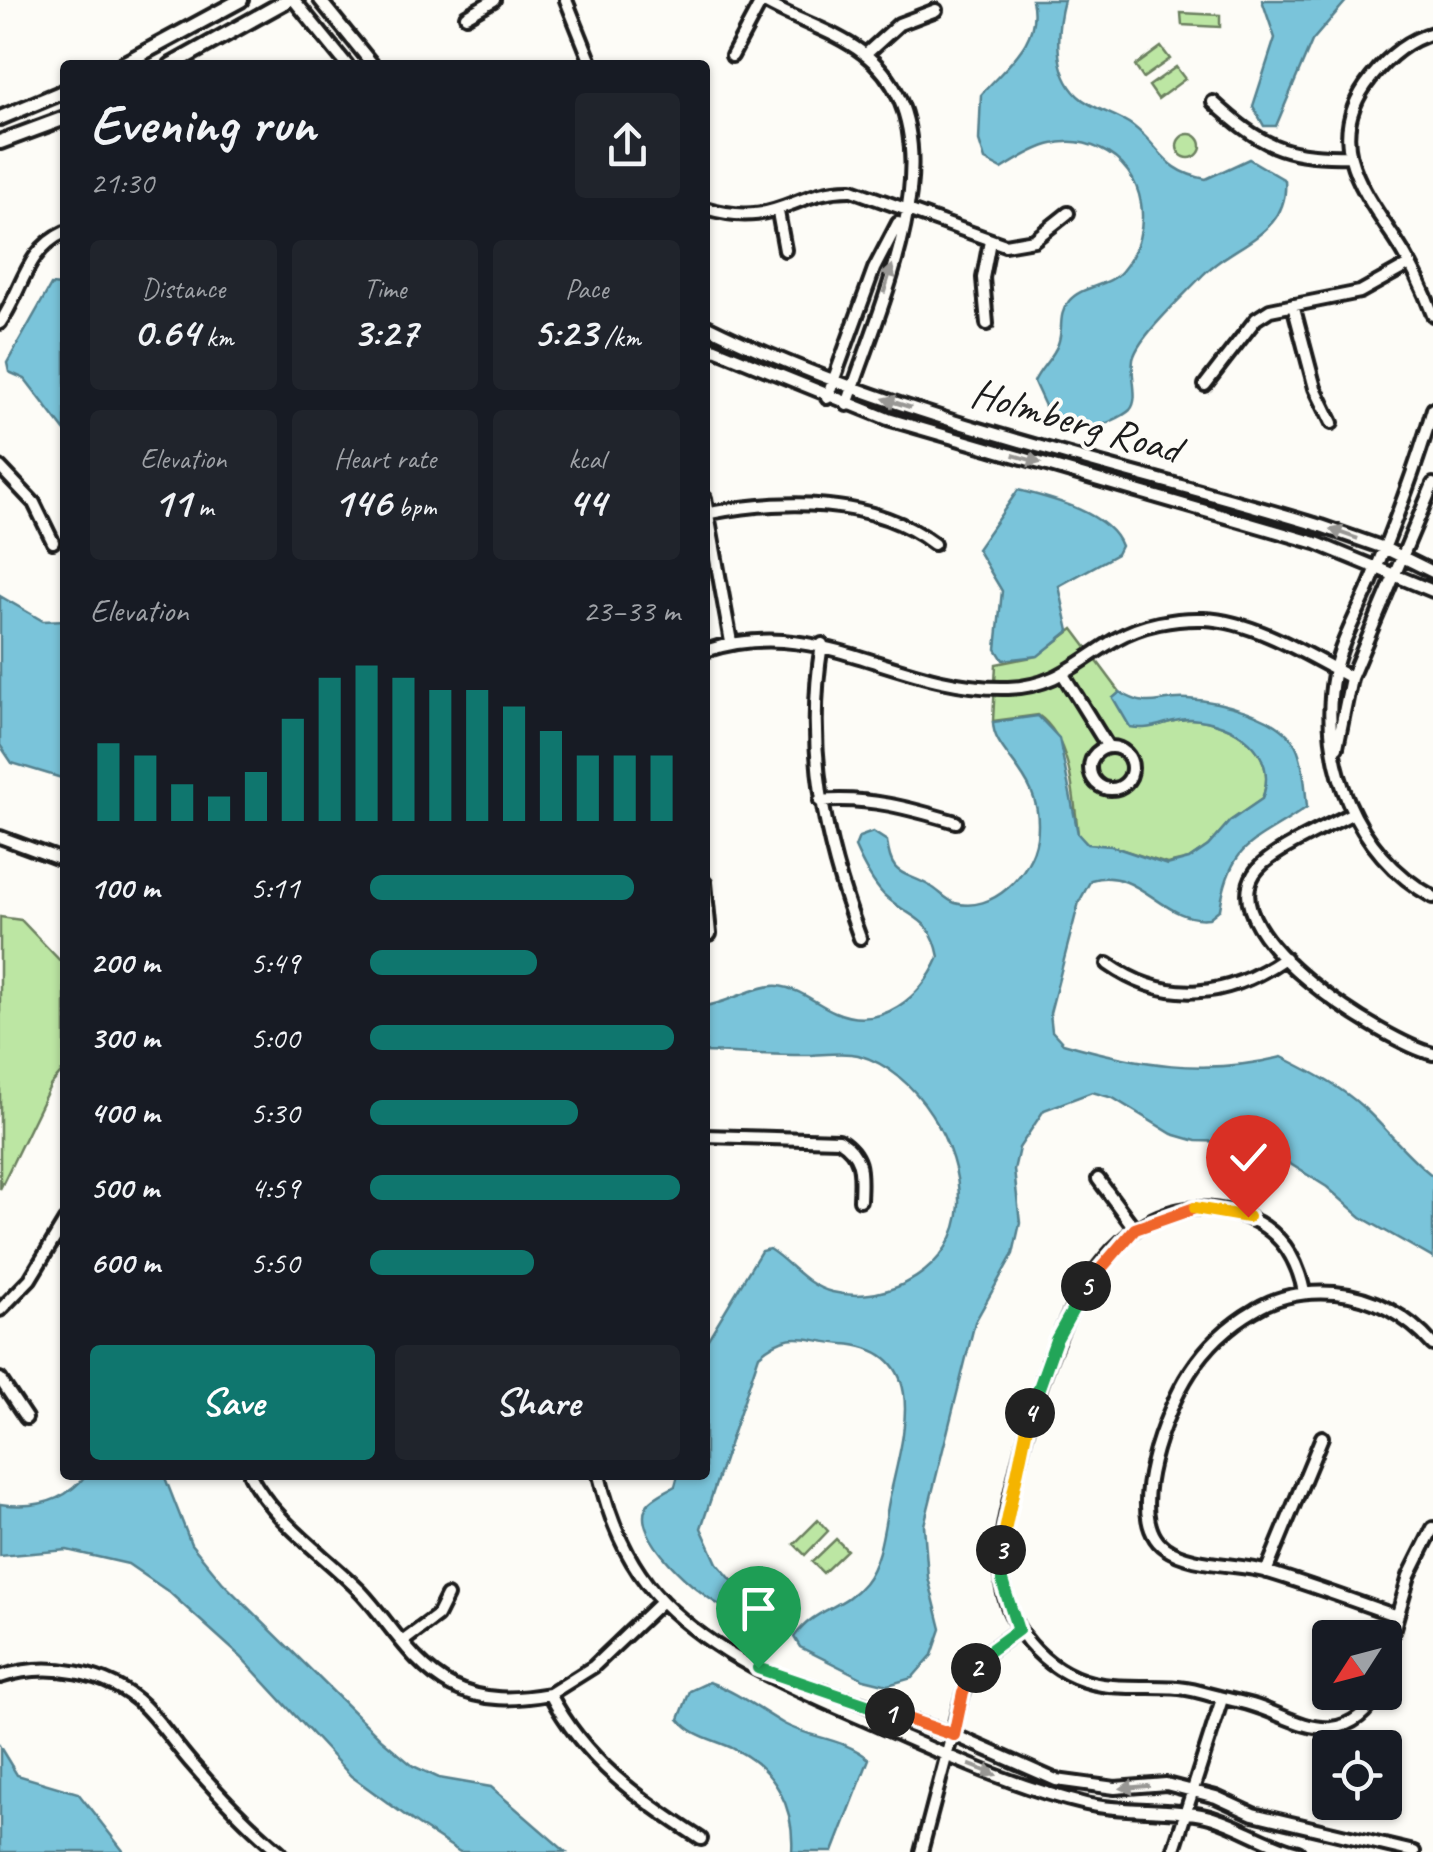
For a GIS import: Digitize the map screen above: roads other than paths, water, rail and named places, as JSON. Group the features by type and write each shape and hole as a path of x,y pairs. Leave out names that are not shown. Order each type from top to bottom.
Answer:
{"main road":[{"path":"131,60 240,0"},
{"path":"181,60 291,0"},
{"path":"0,118 60,93"},
{"path":"0,142 60,120"}],"street":[{"path":"291,0 343,60"},
{"path":"320,0 369,60"},
{"path":"466,16 494,0"},
{"path":"566,0 590,60"},
{"path":"732,56 762,0 866,54 906,111 914,158 906,208 890,273 847,405"},
{"path":"866,54 898,24 936,10"},
{"path":"1433,33 1398,50 1364,86 1354,109 1349,156 1371,210 1410,264 1433,315"},
{"path":"1213,102 1250,136 1270,146 1311,157 1349,156"},
{"path":"710,209 734,215 778,212 833,190 852,190 1004,245 1034,240 1068,213"},
{"path":"826,398 874,269 906,208"},
{"path":"778,212 786,250"},
{"path":"0,322 21,289 32,256 60,236"},
{"path":"986,324 983,278 990,241"},
{"path":"1205,386 1256,319 1270,310 1360,292 1410,264"},
{"path":"1293,305 1315,388 1332,423"},
{"name":"Holmberg Road","path":"710,327 852,388 1246,503 1384,548 1433,572"},
{"name":"Holmberg Road","path":"710,347 826,398 1240,519 1378,566 1433,591"},
{"path":"1433,409 1424,448 1335,669 1330,706 1335,758 1351,814 1394,869 1433,897"},
{"path":"0,467 34,503 53,542"},
{"path":"1335,758 1352,678 1433,484"},
{"path":"731,642 710,513 788,501 819,502 917,531 934,544"},
{"path":"710,649 731,642 791,638 943,682 1010,688 1064,676 1118,638 1145,626 1207,619 1235,624 1352,678"},
{"path":"822,644 815,721 820,801 838,878 860,938"},
{"path":"1064,676 1108,747 1125,753 1132,764 1129,780 1116,789 1101,786 1090,772 1093,757 1108,747"},
{"path":"820,801 847,798 908,808 956,822"},
{"path":"1351,814 1261,864 1252,876 1248,904 1286,958 1344,1011 1379,1033 1433,1054"},
{"path":"3,840 60,860"},
{"path":"1108,964 1143,983 1210,991 1252,981 1286,958"},
{"path":"710,1136 840,1140 853,1149 861,1163 860,1200"},
{"path":"1098,1178 1135,1229"},
{"path":"1304,1292 1298,1266 1288,1247 1248,1217 1205,1206 1180,1210 1135,1229 1076,1302 1038,1380 1001,1542 1002,1581 1018,1630 1058,1669 1081,1680 1172,1687 1316,1728 1351,1722 1366,1710"},
{"path":"0,1310 30,1279 60,1229"},
{"path":"1397,1616 1266,1572 1188,1557 1166,1548 1147,1522 1145,1504 1161,1437 1191,1371 1213,1343 1257,1308 1304,1292 1356,1296 1408,1321 1433,1345"},
{"path":"0,1379 26,1418"},
{"path":"1266,1572 1322,1437"},
{"path":"253,1480 271,1508 327,1558 434,1675 478,1696 502,1700 550,1694 594,1667 662,1602"},
{"path":"601,1480 621,1544 662,1602 724,1649 766,1673 949,1757 1086,1804 1206,1816 1267,1844 1298,1852"},
{"path":"1396,1620 1409,1576 1433,1528"},
{"path":"402,1642 437,1616 447,1596"},
{"path":"921,1852 963,1692 988,1652 1018,1630"},
{"path":"0,1677 53,1670 99,1679 124,1690 142,1705 223,1799 280,1852"},
{"path":"766,1673 954,1735 1056,1780 1115,1788 1166,1784 1253,1814 1414,1852"},
{"path":"550,1694 566,1724 612,1776 700,1839"},
{"path":"1173,1852 1222,1699"}],"water":[{"path":"1032,0 1064,0 1058,37 1060,63 1078,96 1133,126 1172,165 1206,179 1249,159 1285,180 1284,199 1268,227 1212,267 1145,337 1134,356 1133,405 1127,413 1096,429 1051,419 1034,382 1058,344 1063,312 1069,301 1117,276 1132,255 1142,221 1141,203 1128,171 1116,159 1086,144 1049,145 1002,169 985,160 979,141 981,95 1026,42 1034,15"},
{"path":"1262,0 1347,0 1312,41 1276,126 1264,126 1253,106 1275,38"},
{"path":"51,285 60,286 60,424 25,379 9,372 7,363"},
{"path":"1018,490 1091,515 1114,534 1121,546 1117,554 1059,586 1069,631 1038,656 1003,660 996,649 1002,591 977,549"},
{"path":"0,596 43,621 60,620 60,777 12,763 0,745"},
{"path":"1120,692 1147,702 1188,699 1215,703 1247,711 1275,725 1287,734 1298,751 1307,807 1260,837 1239,856 1231,869 1220,909 1209,918 1178,913 1124,881 1091,880 1079,902 1050,1013 1052,1031 1063,1043 1145,1062 1199,1067 1282,1057 1325,1080 1364,1108 1433,1176 1433,1258 1361,1217 1327,1187 1279,1157 1234,1142 1196,1141 1172,1134 1113,1098 1092,1092 1044,1110 1019,1148 1014,1170 1020,1223 1013,1254 975,1322 924,1525 928,1577 941,1629 932,1655 912,1678 888,1685 864,1679 800,1647 794,1637 812,1619 856,1592 875,1564 904,1425 901,1380 890,1362 871,1350 799,1338 781,1341 759,1355 701,1528 717,1563 741,1591 735,1604 725,1608 684,1578 656,1547 644,1517 648,1504 675,1486 677,1480 710,1480 710,1336 761,1251 769,1249 806,1279 832,1292 854,1295 896,1287 933,1264 955,1227 958,1182 952,1159 931,1114 916,1094 879,1064 846,1053 710,1052 710,1005 779,986 835,1012 868,1017 884,1014 911,997 939,957 935,943 919,920 879,890 855,847 859,837 873,832 887,841 892,862 900,872 955,903 983,902 1008,888 1034,851 1038,816 1027,783 1001,746 993,722 1038,716 1059,738 1078,834 1087,844 1111,846 1167,865 1189,859 1208,846 1230,821 1262,799 1265,767 1259,753 1237,733 1191,719 1147,728 1130,727 1113,698"},
{"path":"81,1480 166,1480 191,1544 223,1583 381,1739 413,1766 439,1778 491,1787 566,1852 460,1852 417,1824 351,1776 241,1657 169,1592 128,1564 67,1550 0,1556 0,1504 25,1506 48,1502"},
{"path":"709,1682 784,1724 849,1747 869,1759 833,1852 792,1852 786,1805 771,1778 748,1757 697,1734 679,1719 690,1691"},
{"path":"0,1747 17,1775 78,1793 124,1852 0,1852"}]}
